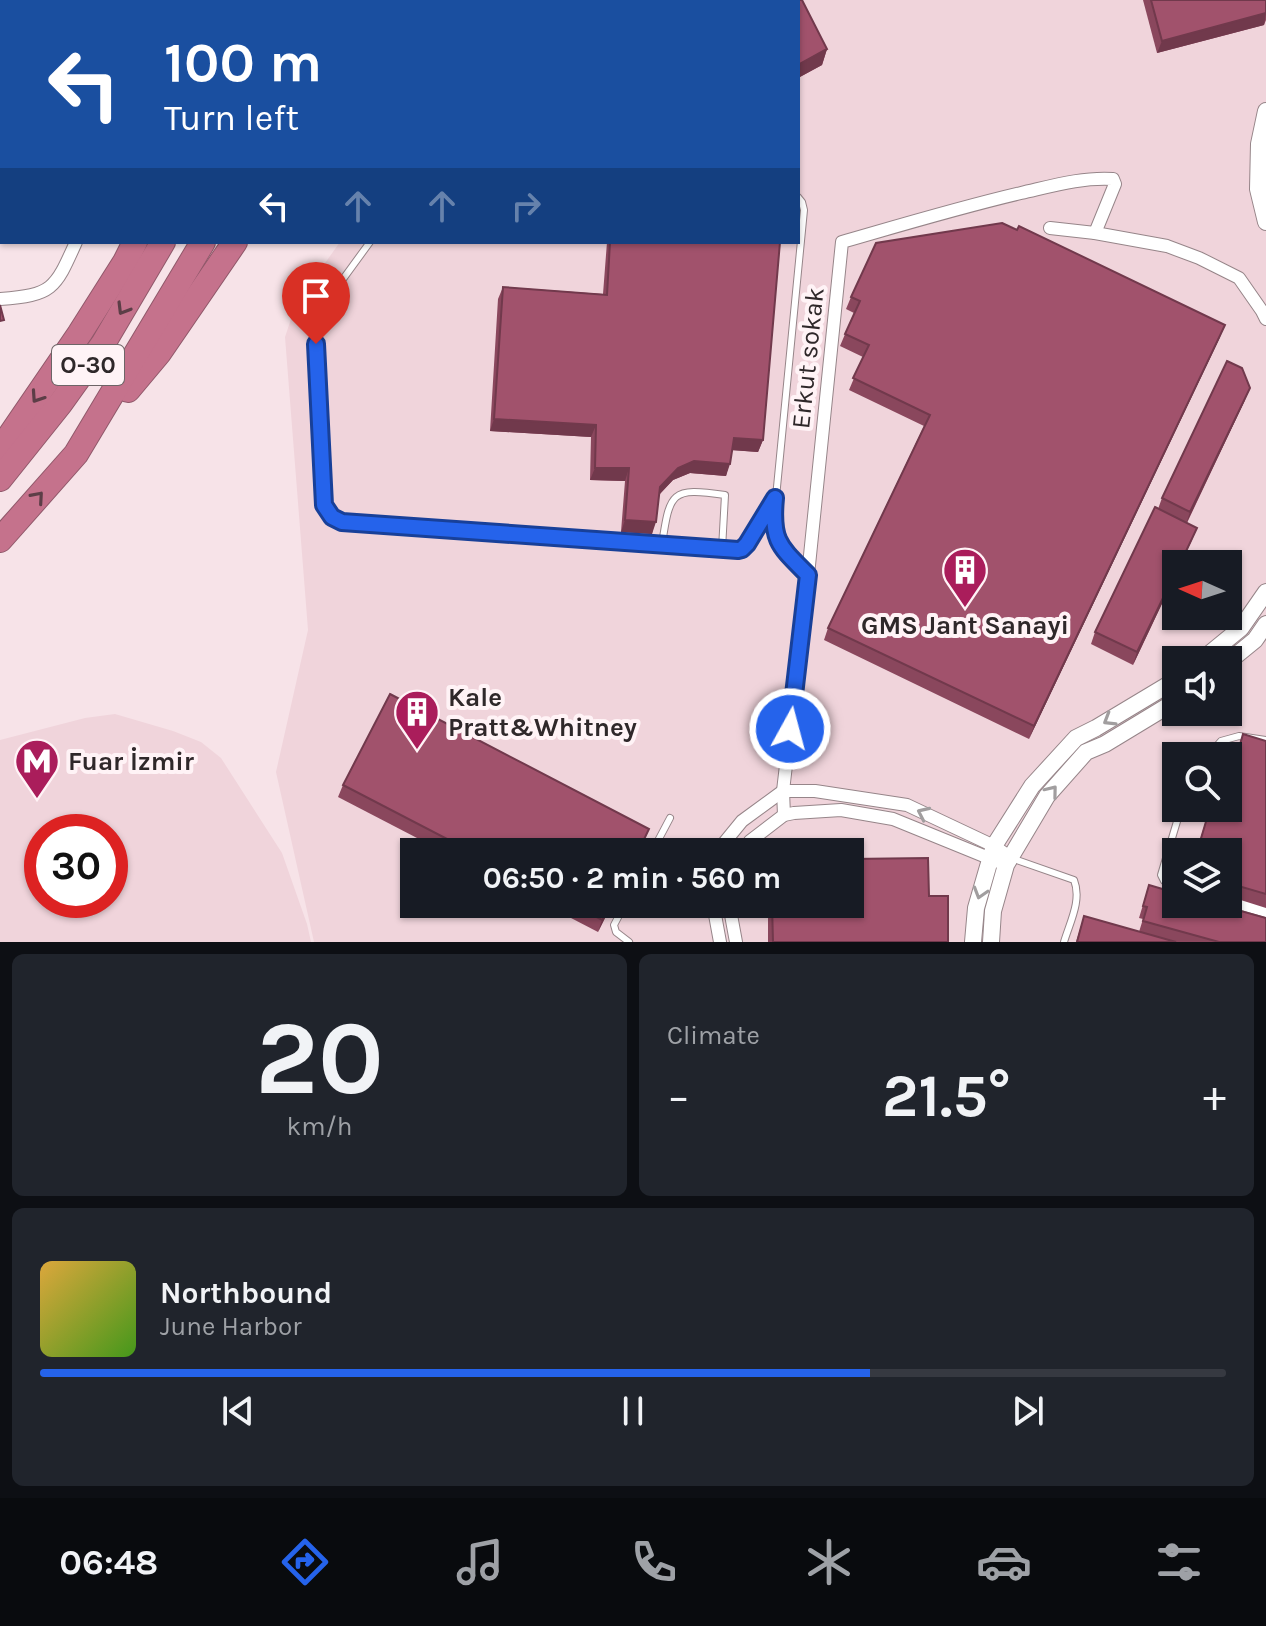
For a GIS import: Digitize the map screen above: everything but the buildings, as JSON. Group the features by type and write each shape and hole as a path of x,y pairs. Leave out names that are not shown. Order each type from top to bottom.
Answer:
{"highway":[{"path":"0,450 80,333 134,244"},
{"name":"O-30","path":"0,479 103,344 162,244"},
{"name":"O-30","path":"0,540 76,454 202,244"},
{"path":"76,454 159,353 234,244"}],"street":[{"path":"1266,111 1259,144 1258,189 1266,222"},
{"name":"Erkut sokak","path":"784,815 783,791 842,242 1068,182 1113,179 1115,184 1095,233"},
{"path":"1050,228 1167,246 1199,258 1239,278 1266,319"},
{"path":"0,299 43,293 61,275 75,244"},
{"path":"1219,646 1241,628 1266,592"},
{"path":"1242,651 1265,628 1248,619"},
{"path":"973,942 976,908 1032,786 1076,738 1162,688"},
{"path":"991,942 1000,856 1086,752 1162,709"},
{"path":"728,838 742,821 783,791 815,791 907,805 1000,856"},
{"path":"754,838 784,815 841,810 893,819 1000,856"},
{"path":"1242,904 1266,911"},
{"path":"716,918 720,942"},
{"path":"732,918 736,942"}],"lane":[{"path":"800,200 804,210 773,528 781,548 808,575"},
{"path":"368,244 325,302 317,318 324,505 332,517 342,522 738,550 744,547 775,498"},
{"path":"662,544 670,503 681,494 693,490 725,495 722,549"},
{"path":"1220,742 1239,736 1266,740"},
{"path":"659,838 670,818"},
{"path":"1000,856 1074,880 1077,899 1064,942"},
{"path":"618,918 614,925 616,932 629,942"}],"shaded area":[{"path":"800,0 1266,0 1266,942 314,942 276,772 308,630 285,337 296,304 339,244 800,244"},
{"path":"115,714 201,742 221,758 282,853 311,942 0,942 0,740 85,718"}],"place":[{"name":"GMS Jant Sanayi","path":"965,609"},
{"name":"Kale Pratt&Whitney","path":"417,751"},
{"name":"Fuar İzmir","path":"37,800"}],"route":[{"path":"316,344 324,505 336,520 738,550 747,544 775,498 773,528 781,548 808,575 790,729"}]}
